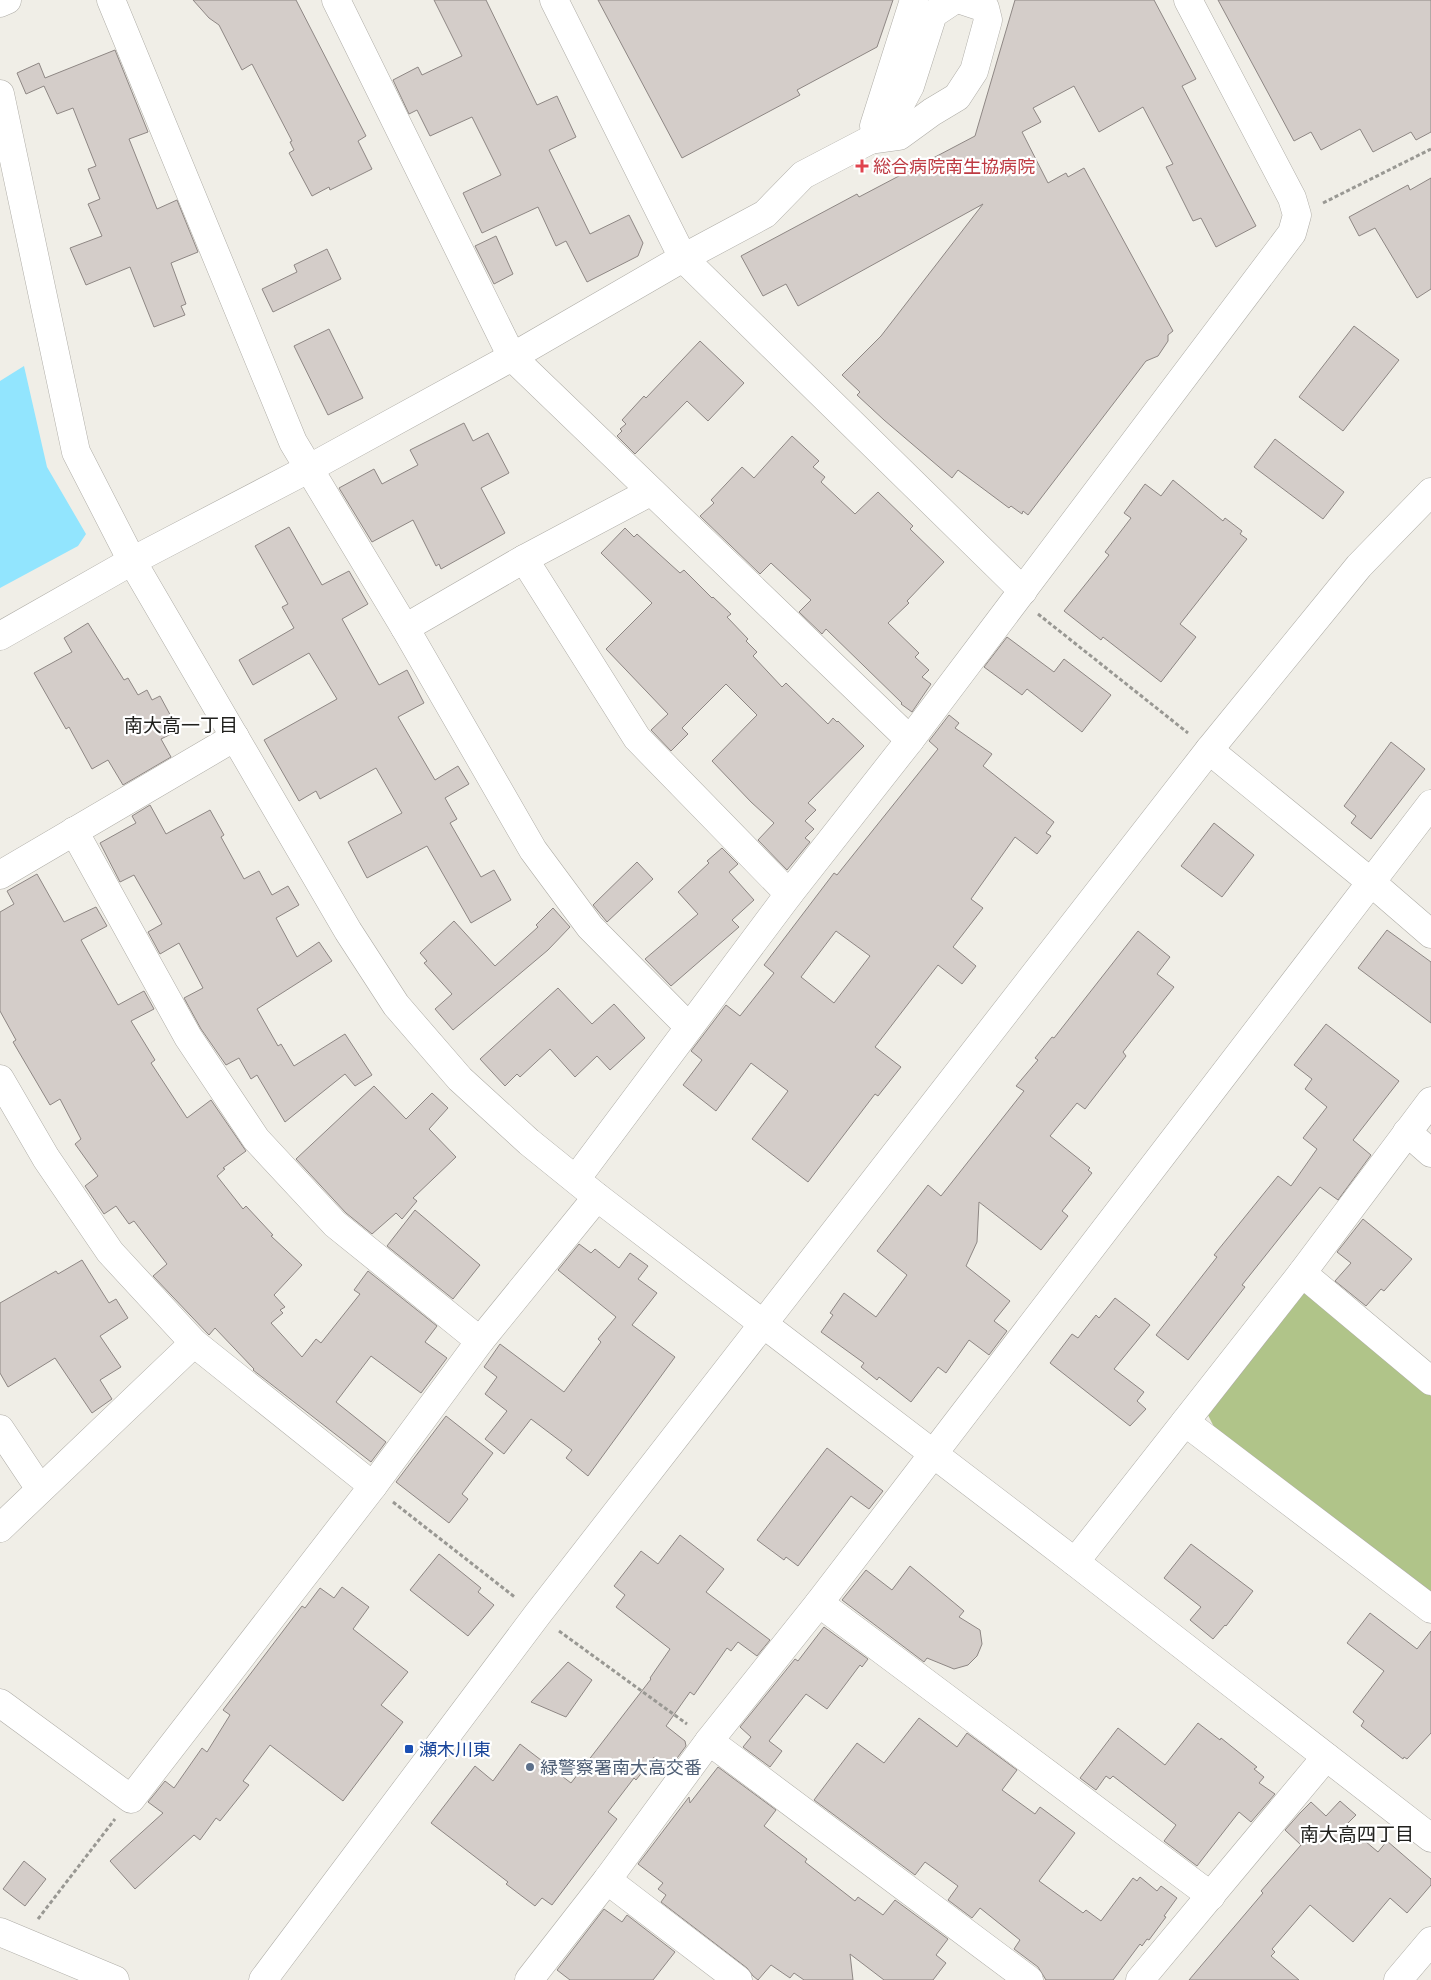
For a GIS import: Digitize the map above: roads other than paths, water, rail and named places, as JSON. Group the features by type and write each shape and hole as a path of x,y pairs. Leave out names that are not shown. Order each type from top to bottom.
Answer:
{"street":[{"path":"0,3 7,0"},
{"path":"111,0 293,442 308,469 405,628 533,850 590,927 690,1027"},
{"path":"336,0 512,357 650,492 910,740"},
{"path":"554,0 683,258 1023,591"},
{"path":"870,140 914,0"},
{"path":"870,140 896,112 910,86 933,14 954,0"},
{"path":"0,636 132,561 308,469 512,357 683,258 765,214 803,174 870,140 899,136 932,112 957,97 974,71 988,20 985,8 960,0"},
{"path":"576,1179 790,894 1023,591 1292,233 1297,215 1292,198 1188,0"},
{"path":"0,94 76,452 132,561 348,931 396,1005 460,1079 528,1142 1431,1838"},
{"path":"405,628 524,559 650,492"},
{"path":"264,1980 537,1615 1209,750 1359,566 1431,492"},
{"path":"524,559 637,738 790,894"},
{"path":"0,874 235,737"},
{"path":"1209,750 1372,883 1431,934"},
{"path":"529,1980 607,1880 709,1741 819,1604 1431,804"},
{"path":"74,831 188,1037 256,1138 335,1224 480,1341"},
{"path":"0,1079 46,1158 110,1252 194,1343 373,1486"},
{"path":"1075,1562 1302,1273 1431,1101"},
{"path":"1407,1132 1431,1153"},
{"path":"0,1703 131,1799 373,1486 480,1341 597,1197"},
{"path":"1302,1273 1431,1381"},
{"path":"0,1528 194,1343"},
{"path":"1185,1422 1431,1609"},
{"path":"0,1429 40,1490"},
{"path":"819,1604 1211,1896"},
{"path":"709,1741 1028,1980"},
{"path":"1140,1980 1326,1758"},
{"path":"607,1880 738,1980"},
{"path":"10,1936 115,1980"},
{"path":"1398,1980 1431,1941"}],"water":[{"path":"24,366 47,467 86,534 78,546 0,588 0,381"}],"place":[{"name":"総合病院南生協病院","path":"862,166"},
{"name":"瀬木川東","path":"409,1749"},
{"name":"緑警察署南大高交番","path":"530,1767"}],"district":[{"name":"南大高一丁目","path":"181,725"},
{"name":"南大高四丁目","path":"1357,1834"}]}
